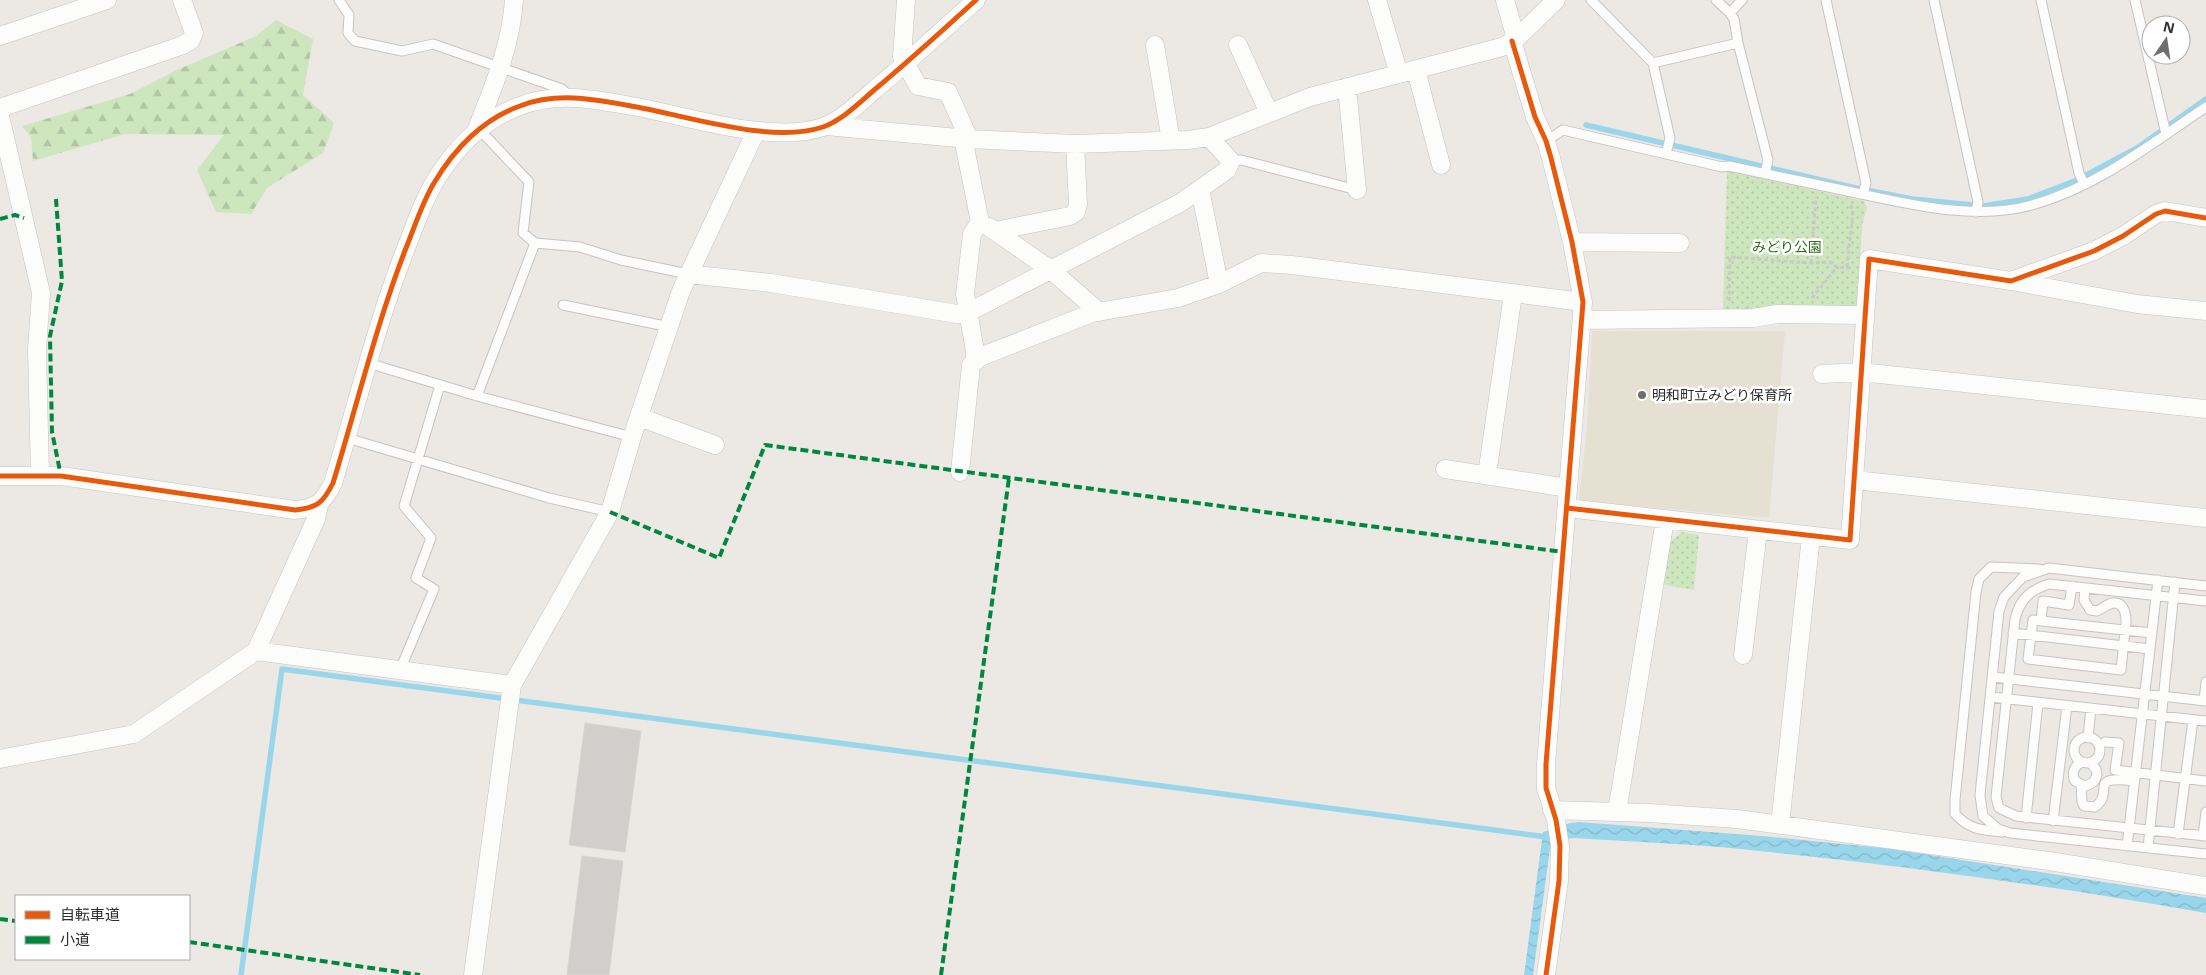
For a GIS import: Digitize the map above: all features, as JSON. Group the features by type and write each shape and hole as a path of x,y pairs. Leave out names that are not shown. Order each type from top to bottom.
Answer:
{"street":[{"path":"0,36 107,0"},
{"path":"0,108 183,45 191,40 194,33 182,0"},
{"path":"477,130 501,69 513,14 514,0"},
{"path":"906,0 902,57 905,64 918,86 948,92 966,139 980,222 972,234 965,294 975,362"},
{"path":"0,476 40,475 156,488 295,510 310,508 318,504 333,483 386,298 424,201 446,166 477,130 498,115 522,105 553,98 571,97 636,107 756,131 783,133 808,131 826,126 846,114 976,0"},
{"path":"1377,0 1408,72 1441,165"},
{"path":"1504,0 1535,117 1546,141 1572,242 1582,311 1546,764 1546,788 1560,846 1559,881 1546,975"},
{"path":"826,126 966,139 1075,144 1171,141 1209,137 1310,97 1502,47 1514,40 1556,0"},
{"path":"1155,45 1171,141"},
{"path":"1238,45 1268,113"},
{"path":"1348,87 1356,190"},
{"path":"0,116 41,293 37,349 40,475"},
{"path":"473,975 512,686 610,512 632,437 688,274 756,131"},
{"path":"688,274 762,282 957,314 967,313 1180,203 1228,170 1231,161 1209,137"},
{"path":"995,231 1070,216 1076,212 1078,204 1075,144"},
{"path":"1200,189 1219,284"},
{"path":"2011,281 2094,251 2123,236 2156,214 2165,211 2206,218"},
{"path":"980,222 1051,270 1099,312"},
{"path":"1572,242 1680,244"},
{"path":"1567,508 1850,540 1869,259 2011,281 2137,304 2206,311"},
{"path":"960,472 971,365 975,362 989,354 1099,312 1178,298 1219,284 1261,263 1292,265 1513,294 1582,311 1753,318 1777,314 1865,315"},
{"path":"1487,475 1513,294"},
{"path":"1822,374 1861,372 2206,409"},
{"path":"639,417 714,445"},
{"path":"1445,469 1568,488"},
{"path":"1855,480 2206,518"},
{"path":"0,759 134,734 256,651 316,519 318,504"},
{"path":"1617,812 1665,520"},
{"path":"1743,655 1758,531"},
{"path":"1780,825 1811,536"},
{"path":"256,651 512,686"},
{"path":"1554,815 1617,812 1711,817 2039,860 2206,886"}],"lane":[{"path":"339,0 349,15 348,33 355,41 402,51 433,44 562,90 571,97"},
{"path":"1591,0 1653,63 1670,138 1666,154"},
{"path":"1716,0 1734,19 1738,43 1768,160 1765,174"},
{"path":"1730,13 1742,0"},
{"path":"1826,0 1866,183 1863,194"},
{"path":"1934,0 1978,202 1976,212"},
{"path":"2041,0 2079,173 2084,184"},
{"path":"2134,0 2162,124 2166,134"},
{"path":"1653,63 1738,43"},
{"path":"1546,141 1563,130 1666,154 1896,202 1989,212 2031,205 2084,184 2116,168 2206,107"},
{"path":"477,130 529,182 523,233 534,243 580,247 621,260 688,274"},
{"path":"1231,161 1241,160 1356,190"},
{"path":"477,396 534,243"},
{"path":"563,305 670,328"},
{"path":"368,363 477,396 632,437"},
{"path":"400,670 434,588 416,578 431,538 404,506 440,385"},
{"path":"347,438 549,498 610,512"},
{"path":"2206,586 2060,569 1991,567 1979,579 1976,592 1954,800 1955,814 1965,824 1980,830 2206,854"},
{"path":"2010,833 1998,829 1988,822 1983,816 1981,806 1999,611 2004,597 2023,577 2044,570"},
{"path":"2127,846 2158,580"},
{"path":"2148,848 2175,582"},
{"path":"2206,601 2049,584 2031,592 2018,606 2013,633 1996,797 1999,808 2003,811 2026,818 2204,836 2206,812"},
{"path":"2041,621 2043,601 2069,605 2072,586"},
{"path":"2085,588 2084,600 2090,610 2097,611 2112,603 2122,607 2126,615 2125,630 2121,670 2028,659 2029,636 2033,620 2041,621 2125,630 2152,633"},
{"path":"2013,633 2150,649"},
{"path":"1993,677 2205,701 2206,682"},
{"path":"1991,697 2206,721"},
{"path":"2026,818 2038,702"},
{"path":"2053,820 2067,706"},
{"path":"2088,738 2091,708"},
{"path":"2178,834 2193,720"},
{"path":"2081,786 2093,783 2097,776 2096,768 2086,762 2076,756 2075,747 2080,740 2088,738 2096,740 2100,751 2097,759 2086,762 2075,766 2072,774 2075,781 2081,786 2084,806 2095,807 2102,799 2103,789 2108,780 2155,775 2206,781"},
{"path":"2105,742 2118,743 2115,770 2135,777"}],"path":[{"path":"1811,263 1817,185"},
{"path":"1816,200 1824,201"},
{"path":"1842,204 1851,206 1853,212 1847,267"},
{"path":"1737,301 1728,301 1730,257 1811,263 1830,262 1837,267 1868,270"}],"shaded area":[{"path":"1592,331 1785,331 1769,518 1579,501 1587,427"}],"green space":[{"path":"276,20 313,39 303,95 334,123 323,153 267,188 251,214 216,212 197,170 224,135 125,134 33,161 31,137 22,126 130,94 177,70 256,36"},
{"name":"みどり公園","path":"1727,171 1864,201 1867,208 1862,225 1858,308 1723,309"},
{"path":"1682,532 1699,535 1694,590 1664,585 1670,542"}],"water":[{"path":"1579,822 1762,836 1892,849 2206,898 2206,913 2095,894 1871,863 1713,847 1574,838 1551,841 1533,975 1524,975 1543,832"}],"building":[{"path":"585,723 641,731 625,852 569,845"},
{"path":"582,856 623,861 609,975 567,975"}],"waterway":[{"path":"1586,125 1851,187 1912,199 1983,206 2028,199 2077,180 2137,148 2206,99"},
{"path":"241,975 282,669 1547,837"}],"marked path":[{"path":"56,199 62,281 50,336 52,432 61,476"},
{"path":"0,219 15,215 24,218"},
{"path":"610,512 719,558 765,445 1563,552"},
{"path":"941,975 1009,478"},
{"path":"0,919 15,921"},
{"path":"190,942 420,975"}],"cycle path":[{"path":"0,476 61,476 295,510 314,506 322,500 333,483 385,306 422,207 442,170 460,147 482,127 520,106 534,101 563,98 608,102 756,131 803,131 823,127 837,120 856,106 976,0"},
{"path":"1512,41 1535,117 1546,141 1551,158 1572,242 1583,302 1546,764 1546,788 1556,820 1560,846 1559,881 1546,975"},
{"path":"1567,508 1850,540 1869,259 2011,281 2094,251 2123,236 2156,214 2165,211 2206,218"}],"place":[{"name":"明和町立みどり保育所","path":"1642,395"}]}
